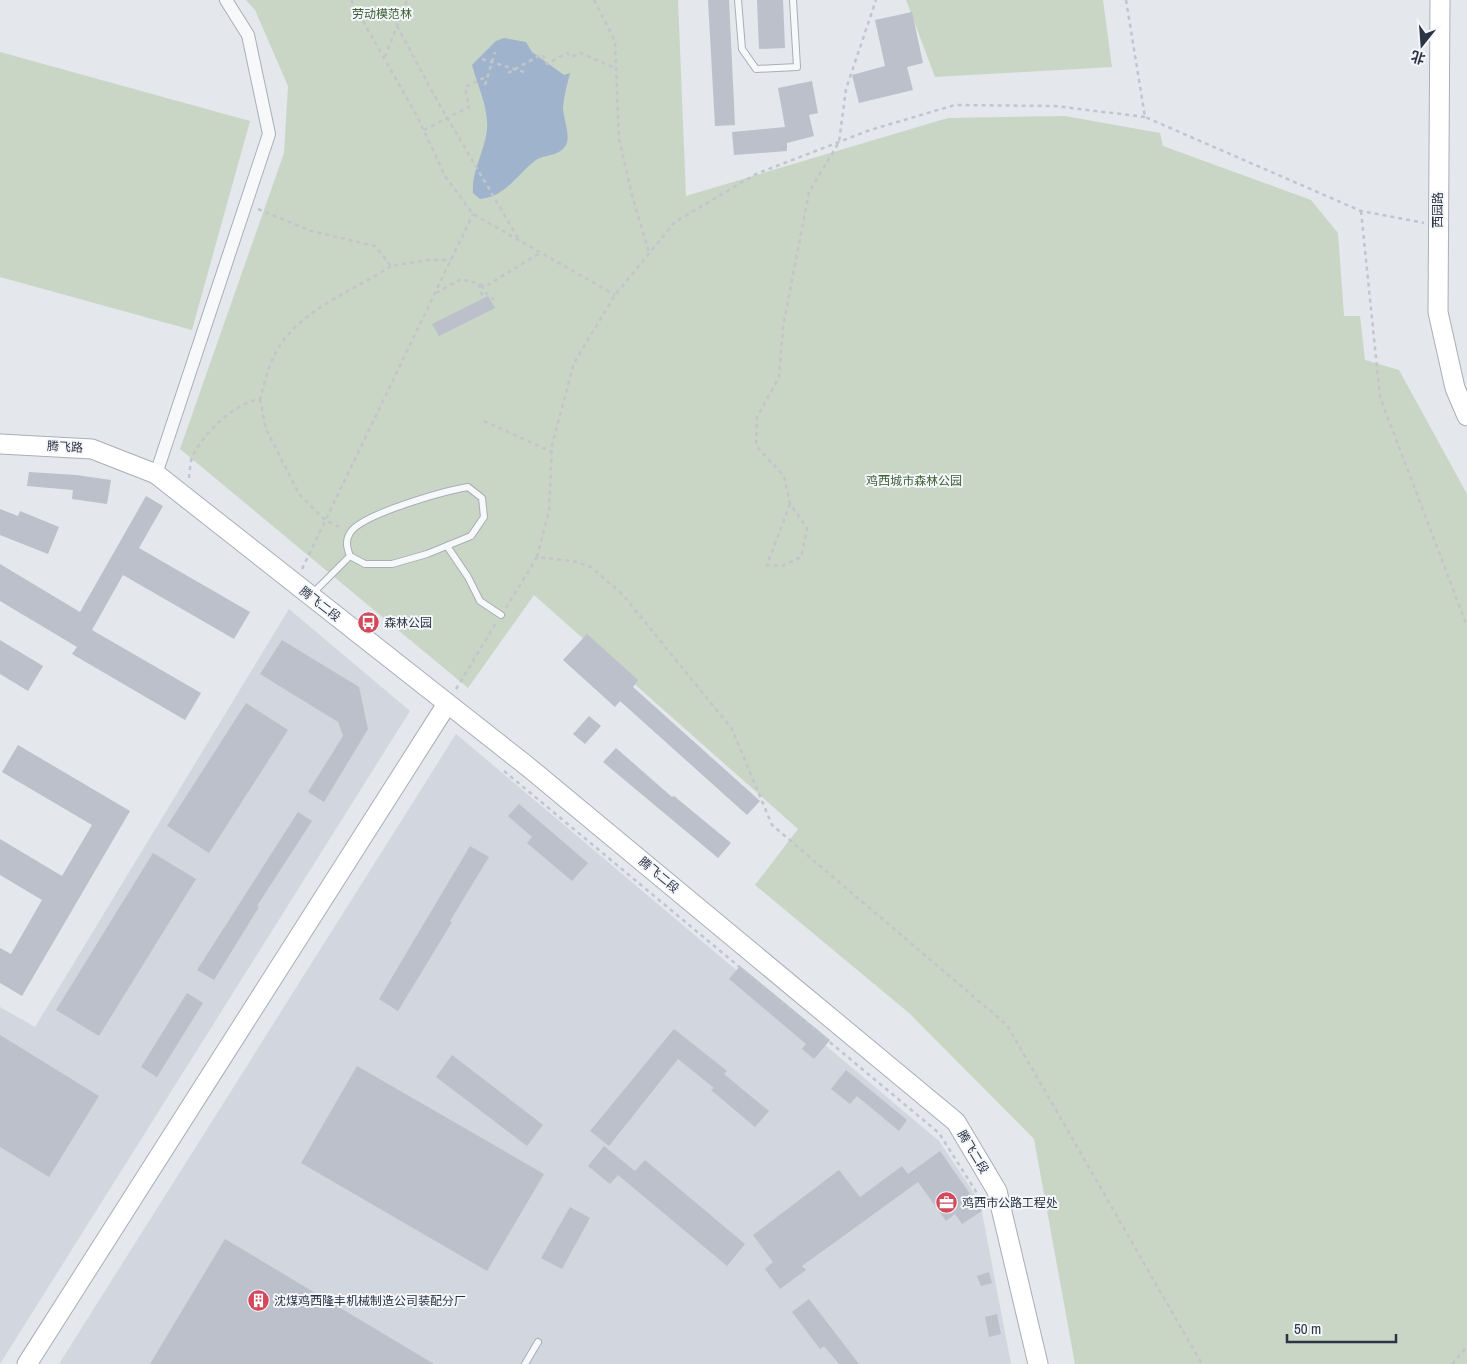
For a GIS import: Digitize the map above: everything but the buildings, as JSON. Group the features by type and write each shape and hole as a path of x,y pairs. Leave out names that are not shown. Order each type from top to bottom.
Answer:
{"street":[{"path":"156,474 269,134 248,34 226,0"},
{"name":"西园路","path":"1440,0 1438,312 1455,388 1467,416"},
{"name":"腾飞路","path":"0,444 92,449 156,474"},
{"name":"腾飞二段","path":"156,474 632,852 956,1122 997,1192 1038,1364"},
{"path":"28,1364 447,704"}],"lane":[{"path":"738,0 742,49 756,68 798,67 792,0"},
{"path":"468,488 482,498 484,517 471,536 447,546 392,564 365,564 350,556 346,545 350,532 367,519 443,492 468,488"},
{"path":"447,546 468,577 480,600 501,615"},
{"path":"310,596 350,556"},
{"path":"525,1364 538,1342"}],"path":[{"path":"351,0 385,57 424,130 445,176 473,214 615,295"},
{"path":"385,57 407,0"},
{"path":"594,0 615,41 619,140 632,195 649,253"},
{"path":"790,504 768,565 782,566 801,557 807,528 790,504 784,476 756,446 757,416 779,377 782,327 809,192 839,142 846,90 876,0"},
{"path":"1126,0 1145,118"},
{"path":"397,26 520,241"},
{"path":"485,85 495,52"},
{"path":"508,73 542,54 547,64 567,53 571,57 581,53 617,68"},
{"path":"482,59 527,72"},
{"path":"424,130 469,107 465,87 488,76"},
{"path":"447,704 537,557 550,511 552,452 574,363 615,295 675,222 756,174 870,130 955,105 1055,106 1145,118 1361,212 1438,226"},
{"path":"246,204 311,231 375,246 391,266"},
{"path":"1361,212 1380,397 1467,626"},
{"path":"295,584 473,214"},
{"path":"434,294 461,279 486,286 540,253"},
{"path":"350,532 325,520 299,494 266,428 260,399 273,357 288,336 322,304 391,266 428,260 451,260"},
{"path":"480,285 483,298"},
{"path":"480,285 494,300"},
{"path":"185,497 192,456 212,430 238,406 260,399"},
{"path":"484,421 552,452"},
{"path":"537,557 573,562 591,567 623,595 732,729 772,825 1007,1025 1202,1364"},
{"path":"499,766 938,1133 981,1199"},
{"path":"1452,1364 1467,1347"}],"shaded area":[{"path":"289,609 410,711 0,1364 0,1007 35,1027"},
{"path":"456,734 939,1141 980,1202 1011,1364 59,1364"}],"green space":[{"name":"鸡西城市森林公园","path":"246,0 678,0 686,196 948,118 1065,116 1160,133 1163,146 1311,200 1338,233 1344,316 1360,316 1365,360 1399,370 1467,494 1467,1364 1075,1364 1034,1139 909,1013 755,885 798,829 534,595 468,688 180,449 284,153 288,86 255,10"},
{"path":"906,0 1103,0 1112,67 935,77"},
{"path":"0,52 250,121 192,330 0,277"}],"water":[{"path":"504,38 526,42 532,52 564,75 570,73 563,107 567,141 560,152 536,160 511,184 497,194 480,199 473,193 473,185 486,137 487,121 472,65 496,41"}],"place":[{"name":"森林公园","path":"368,623"},
{"name":"鸡西市公路工程处","path":"946,1203"},
{"name":"沈煤鸡西隆丰机械制造公司装配分厂","path":"258,1301"}],"park label":[{"name":"劳动模范林","path":"382,14"}]}
